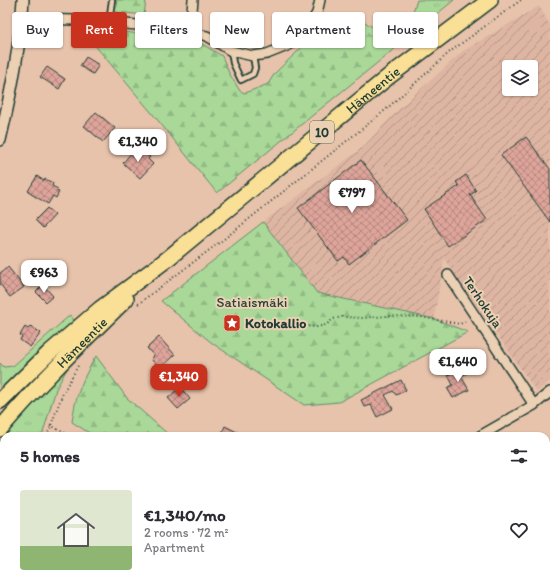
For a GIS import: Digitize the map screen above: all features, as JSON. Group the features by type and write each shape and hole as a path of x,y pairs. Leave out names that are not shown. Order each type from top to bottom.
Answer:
{"highway":[{"name":"Hämeentie","path":"0,401 49,353 100,309 166,260 388,77 490,0"},
{"name":"Hämeentie","path":"0,429 21,404 58,365 166,260"}],"street":[{"path":"22,12 23,0"},
{"path":"192,12 193,0"},
{"path":"202,35 207,36 231,50 253,56 267,54 287,46 299,38 308,28 317,13 320,0"},
{"path":"0,140 9,105 18,48"},
{"name":"Terhokuja","path":"448,275 534,405"},
{"path":"487,432 534,405 550,392"}],"lane":[{"path":"110,12 112,0"},
{"path":"231,50 233,63 241,80 254,74 255,68 253,56"}],"path":[{"path":"136,306 224,239 383,112 451,51 522,0"},
{"path":"265,328 278,324 317,327 326,325 333,319 342,317 363,318 387,316 420,317 460,324 476,316"},
{"path":"48,432 63,393 83,359"},
{"path":"50,425 63,432"}],"shaded area":[{"path":"539,6 550,25 550,380 537,392 444,259 434,319 317,293 263,222 362,148 401,107 463,51"}],"green space":[{"path":"117,0 146,0 144,12 135,12 135,14 127,13 127,12 115,12"},
{"path":"417,0 454,0 438,13 413,12"},
{"path":"365,22 373,27 373,48 396,48 217,193 97,48 127,48 127,32 135,33 135,48 202,48 202,44 222,56 229,73 240,91 245,93 268,84 275,73 301,48 365,48"},
{"name":"Satiaismäki","path":"263,222 317,293 434,319 468,332 339,402 304,405 212,343 161,301"},
{"path":"70,315 74,320 0,391 0,363 4,367 13,366"},
{"path":"96,356 127,398 165,432 88,432 72,422 75,404 87,372"},
{"path":"67,369 56,389 43,432 8,432"}],"building":[{"path":"86,57 99,65 93,74 80,66"},
{"path":"47,67 65,79 59,89 40,77"},
{"path":"96,112 115,128 103,142 84,126"},
{"path":"526,137 550,169 550,222 501,155"},
{"path":"135,148 144,155 146,154 150,157 148,159 153,164 140,178 123,163"},
{"path":"361,160 407,220 349,264 344,257 338,261 298,208"},
{"path":"466,175 476,191 470,195 487,220 448,246 424,209 459,186 456,182"},
{"path":"37,176 44,181 45,179 53,183 52,186 58,189 56,191 59,192 56,198 53,196 48,204 28,191"},
{"path":"47,208 55,215 43,228 35,220"},
{"path":"8,267 24,287 10,297 0,284 0,273"},
{"path":"43,285 53,296 46,302 36,292"},
{"path":"31,326 41,333 30,347 20,340 22,336 20,335 25,327 28,329"},
{"path":"159,337 175,355 160,369 151,359 154,356 147,348"},
{"path":"464,367 467,373 461,376 469,390 453,398 447,388 453,385 448,375"},
{"path":"401,380 406,390 396,395 393,391 385,395 393,409 377,417 371,405 365,407 361,400"},
{"path":"180,387 190,399 178,409 168,398"},
{"path":"225,426 237,432 222,432"}],"place":[{"name":"Kotokallio","path":"232,323"}]}
